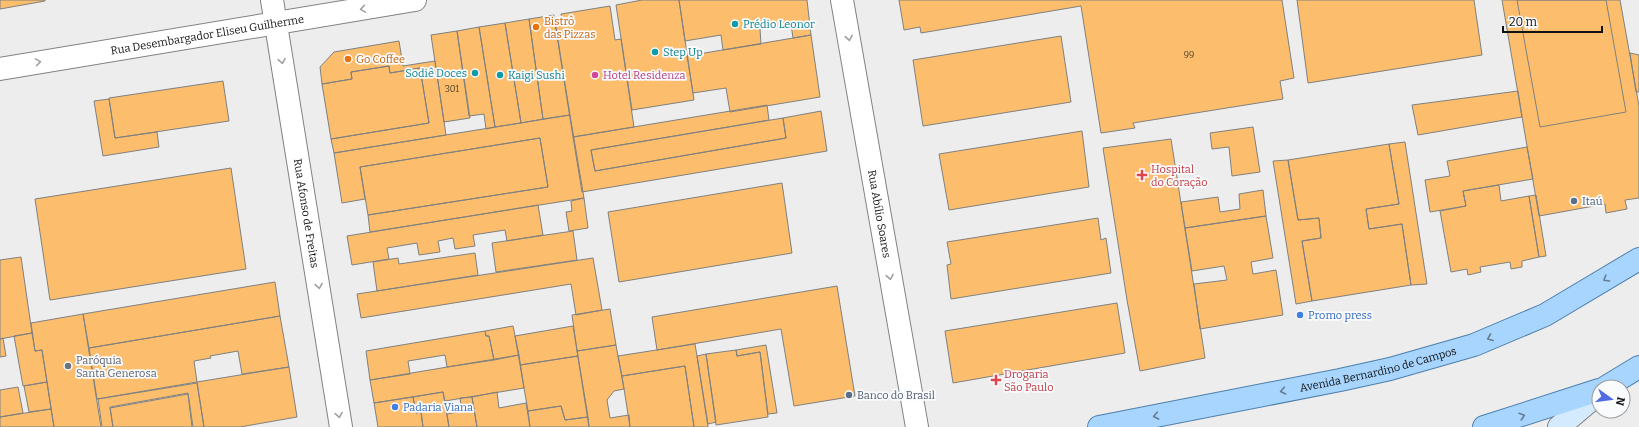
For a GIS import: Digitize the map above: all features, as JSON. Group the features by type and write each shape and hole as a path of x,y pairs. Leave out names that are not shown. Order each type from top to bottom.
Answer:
{"main road":[{"name":"Avenida Bernardino de Campos","path":"1099,427 1340,380 1390,369 1474,345 1546,315 1639,259"},
{"path":"1619,379 1639,367"},
{"path":"1484,427 1591,394"},
{"path":"1560,427 1591,398"}],"street":[{"name":"Rua Afonso de Freitas","path":"272,0 341,427"},
{"name":"Rua Desembargador Eliseu Guilherme","path":"0,69 415,0"},
{"name":"Rua Abílio Soares","path":"842,0 917,427"}],"building":[{"path":"0,0 45,0 45,1 0,9"},
{"name":"Step Up","path":"642,0 679,0 694,100 632,110 616,5"},
{"name":"Prédio Leonor","path":"679,0 807,0 811,35 793,38 791,24 760,29 761,44 723,50 721,35 685,41"},
{"path":"899,0 1282,0 1294,78 1280,81 1283,99 1133,123 1135,128 1101,133 1081,6 921,33 920,27 904,30"},
{"path":"1297,0 1474,0 1482,55 1308,83"},
{"path":"1502,0 1620,0 1639,106 1639,198 1625,200 1627,209 1606,213 1605,204 1539,216"},
{"path":"1517,0 1606,0 1626,112 1540,127"},
{"name":"Hotel Residenza","path":"610,6 615,40 621,39 634,127 573,137 555,23 562,22 561,14"},
{"path":"554,15 570,115 543,119 529,19"},
{"path":"529,19 543,119 521,123 505,23"},
{"name":"Kaigi Sushi","path":"505,23 521,123 495,127 479,27"},
{"name":"Sodiê Doces","path":"479,27 495,127 486,129 484,114 469,116 457,31"},
{"path":"457,31 470,118 444,122 431,35"},
{"path":"811,35 820,97 730,112 726,88 693,93 687,56"},
{"path":"1061,36 1071,102 923,126 913,60"},
{"path":"399,41 403,66 435,61 446,135 334,153 331,139 429,123 420,68 390,73 389,66 351,72 352,79 322,84 320,67 334,52"},
{"path":"1630,53 1639,55 1639,92 1636,92"},
{"path":"389,66 390,73 420,68 429,123 331,139 322,84 352,79 351,72"},
{"path":"223,81 229,121 115,138 109,98"},
{"path":"1518,91 1522,117 1418,135 1412,105"},
{"path":"109,99 115,138 157,132 159,147 103,156 94,101"},
{"path":"767,105 769,120 591,150 595,171 786,138 783,118 821,111 827,151 582,192 573,137"},
{"path":"570,115 584,198 370,232 368,215 548,187 540,138 360,167 365,199 342,203 334,153"},
{"path":"783,118 786,138 595,171 591,150"},
{"path":"1253,127 1260,172 1232,176 1229,147 1212,149 1210,133"},
{"path":"1082,131 1089,187 949,210 939,154"},
{"path":"540,138 548,187 368,215 360,167"},
{"path":"1171,139 1205,358 1140,371 1127,300 1103,148"},
{"path":"1405,142 1427,284 1411,285 1402,224 1369,229 1366,209 1399,204 1389,144"},
{"path":"1389,144 1399,204 1366,209 1369,229 1402,224 1411,285 1312,301 1302,241 1321,238 1319,218 1298,220 1288,160"},
{"path":"1527,147 1533,179 1463,191 1466,206 1430,212 1425,180 1450,176 1447,161"},
{"path":"1288,160 1298,220 1319,218 1321,238 1302,241 1312,301 1296,304 1273,161"},
{"path":"231,168 246,269 50,300 35,199"},
{"path":"782,183 792,253 619,282 608,212"},
{"path":"1499,185 1501,201 1529,196 1539,257 1522,261 1522,267 1511,269 1510,262 1480,267 1481,272 1468,275 1467,269 1451,272 1440,211 1466,206 1463,191"},
{"path":"1263,190 1266,216 1185,228 1181,202 1218,197 1220,212 1240,209 1239,194"},
{"path":"1536,195 1546,256 1539,257 1529,196"},
{"path":"584,198 588,228 569,231 566,212 572,211 571,201"},
{"path":"538,205 543,235 507,241 505,230 473,235 475,246 455,249 453,238 438,241 440,252 419,255 417,243 387,248 389,259 352,265 347,236"},
{"path":"1266,216 1273,258 1251,262 1253,274 1276,270 1283,315 1200,329 1194,284 1227,280 1224,266 1192,271 1185,228"},
{"path":"1098,218 1101,240 1106,238 1111,273 951,299 947,265 951,264 947,242"},
{"path":"573,231 577,260 496,272 492,243"},
{"path":"475,253 478,275 377,291 373,262 398,258 399,264"},
{"path":"21,257 32,333 0,339 0,260"},
{"path":"593,258 602,310 576,315 571,284 361,318 357,294"},
{"path":"275,282 280,316 89,348 83,314"},
{"path":"837,286 855,396 794,406 781,329 657,350 652,317"},
{"path":"1117,303 1125,353 953,383 945,331"},
{"path":"610,309 616,345 577,351 572,315"},
{"name":"Paróquia Santa Generosa","path":"83,314 101,427 54,427 42,350 35,351 31,323"},
{"path":"280,316 289,367 242,374 238,351 210,356 211,358 194,361 197,382 97,399 89,348"},
{"path":"513,326 519,355 494,360 489,336 486,336 485,331"},
{"path":"573,326 578,356 520,365 515,336"},
{"path":"485,331 486,336 489,336 494,360 447,367 445,355 408,361 410,374 370,380 366,351"},
{"path":"32,333 35,351 42,350 47,382 23,386 14,336"},
{"path":"3,338 6,356 0,357 0,339"},
{"path":"695,344 708,427 694,427 685,366 622,376 618,356"},
{"path":"616,345 624,389 614,391 607,400 610,418 629,415 630,427 589,427 577,351"},
{"path":"766,345 777,413 768,414 760,352 737,356 736,350"},
{"path":"736,350 737,356 760,352 768,417 716,425 706,354"},
{"path":"706,354 716,422 708,424 697,356"},
{"path":"519,355 524,388 445,401 443,392 374,403 370,380"},
{"path":"578,356 588,417 565,420 561,406 528,411 520,365"},
{"path":"685,366 694,427 630,427 622,376"},
{"path":"289,367 297,417 240,427 204,427 197,382"},
{"path":"47,382 51,409 29,412 24,386"},
{"path":"197,383 204,427 193,427 188,393 110,407 113,427 102,427 98,399"},
{"path":"18,387 23,413 0,417 0,390"},
{"path":"443,392 449,427 423,427 421,412 416,413 413,397"},
{"path":"497,392 499,408 526,403 530,427 477,427 472,397"},
{"path":"188,394 192,427 113,427 110,408"},
{"name":"Padaria Viana","path":"413,397 416,413 421,412 423,427 378,427 374,403"},
{"path":"472,397 477,427 449,427 447,414 462,411 460,398"},
{"path":"561,406 565,420 588,417 589,427 530,427 528,411"},
{"path":"51,409 54,427 0,427 0,417"}],"place":[{"name":"Prédio Leonor","path":"735,24"},
{"name":"Bistrô das Pizzas","path":"536,27"},
{"name":"Step Up","path":"655,52"},
{"name":"Go Coffee","path":"348,59"},
{"name":"Sodiê Doces","path":"475,73"},
{"name":"Kaigi Sushi","path":"500,75"},
{"name":"Hotel Residenza","path":"595,75"},
{"name":"Hospital do Coração","path":"1142,175"},
{"name":"Itaú","path":"1574,201"},
{"name":"Promo press","path":"1300,315"},
{"name":"Paróquia Santa Generosa","path":"68,366"},
{"name":"Drogaria São Paulo","path":"996,380"},
{"name":"Banco do Brasil","path":"849,395"},
{"name":"Padaria Viana","path":"395,407"}]}
